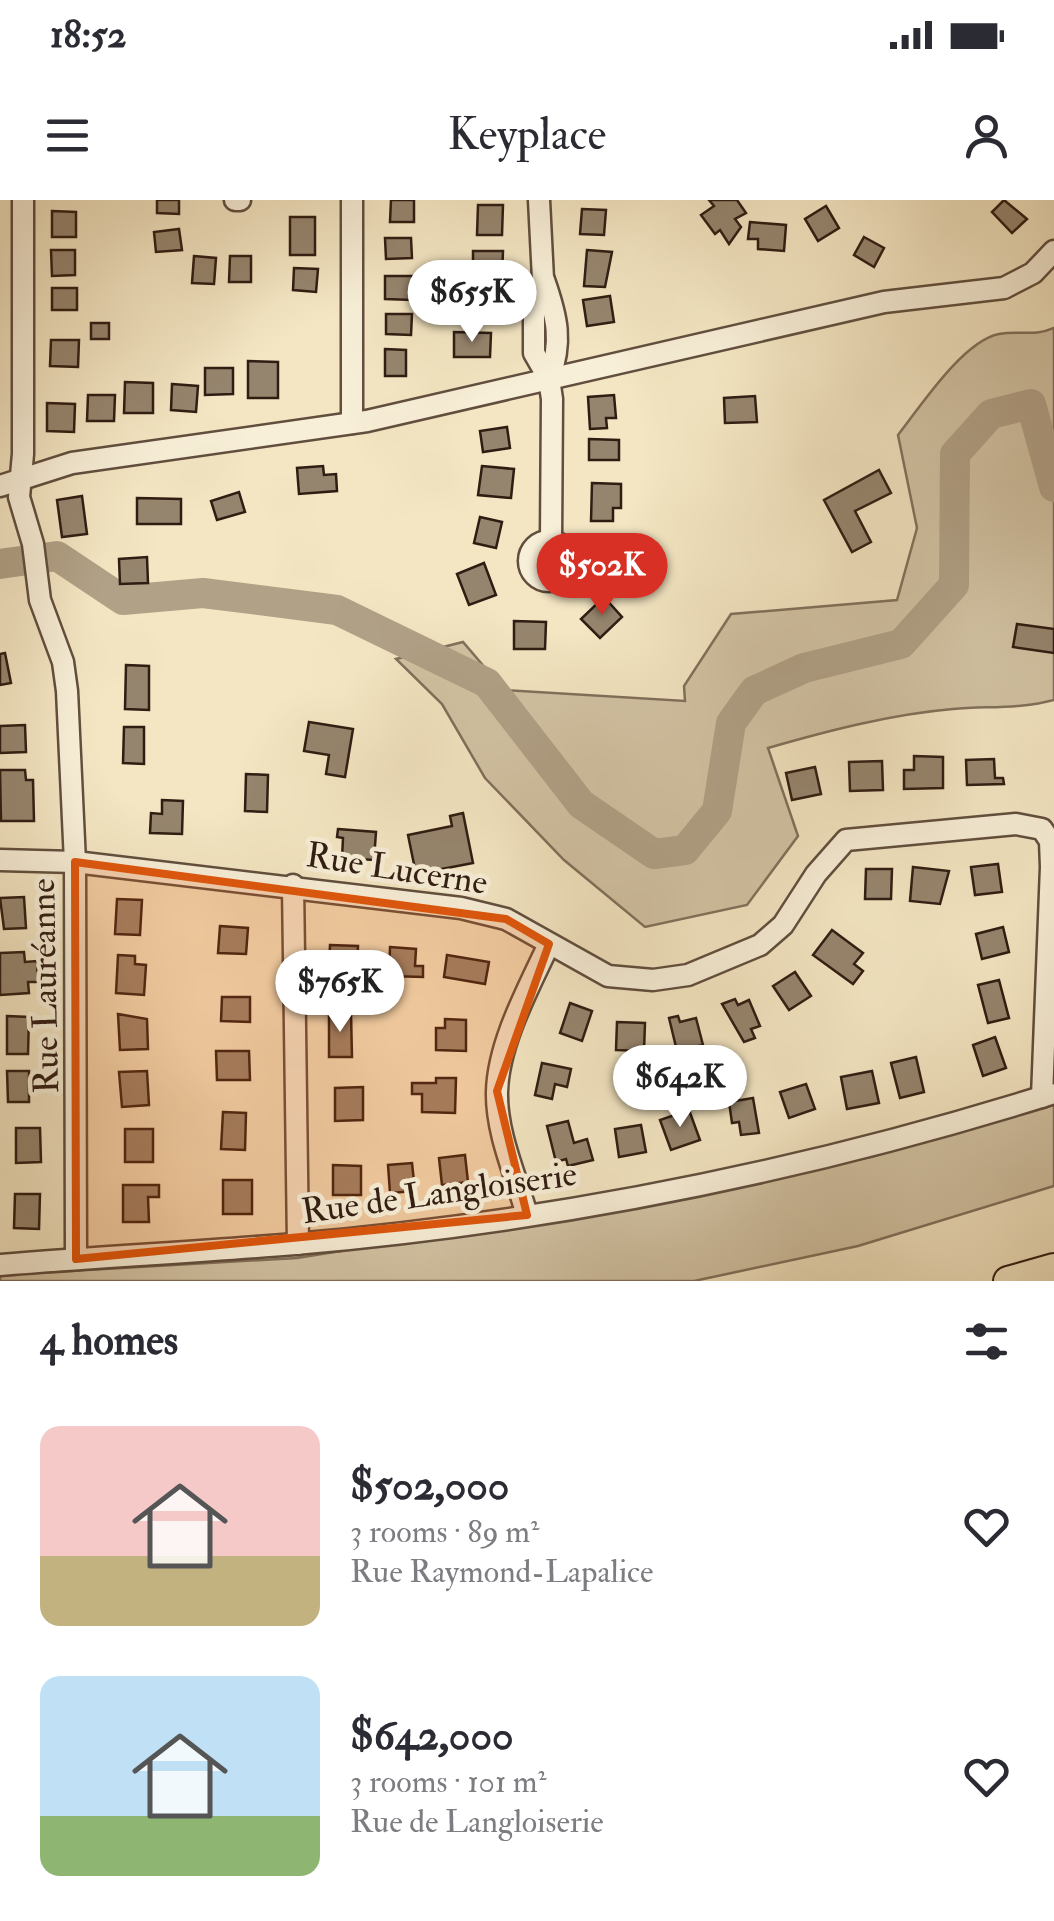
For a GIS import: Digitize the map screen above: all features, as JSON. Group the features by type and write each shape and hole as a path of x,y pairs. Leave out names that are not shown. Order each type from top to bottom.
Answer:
{"highway":[{"path":"1008,1281 1054,1268"}],"street":[{"name":"Rue Lauréanne","path":"23,200 19,497 66,676 75,862 76,1259"},
{"path":"352,200 352,423"},
{"path":"540,200 543,280 556,315 560,352 549,379 551,541"},
{"path":"0,486 84,461 352,423 884,302 1004,288 1033,273 1054,251"},
{"name":"Rue Lucerne","path":"0,860 75,862 293,885 506,919 608,976 653,980 688,975 760,945 783,926 816,874 846,840 1016,824 1042,829 1050,842 1051,867 1048,1095"},
{"path":"293,885 298,1244"},
{"path":"527,1215 501,1127 497,1091 524,998 549,944"},
{"name":"Rue de Langloiserie","path":"0,1266 298,1244 527,1215 691,1188 862,1148 1048,1095"}],"highlighted area":[{"path":"75,862 506,919 549,944 497,1091 527,1215 76,1259"}],"shaded area":[{"path":"1054,328 1054,700 907,715 768,748 798,836 747,905 645,927 564,860 485,778 442,704 396,659 463,642 504,690 685,701 684,686 731,614 897,600 917,528 898,435 943,377 985,339"},
{"path":"1054,1101 1054,1186 858,1246 694,1281 0,1281 0,1275 297,1258 537,1220 871,1157"}],"building":[{"path":"157,200 179,200 179,214 157,213"},
{"path":"391,200 414,200 414,222 390,222"},
{"path":"709,200 737,200 746,213 735,219 741,227 729,244 720,230 715,234 701,215 714,206"},
{"path":"1004,200 1027,219 1012,233 992,212"},
{"path":"478,205 503,205 502,235 477,235"},
{"path":"826,206 839,228 818,241 805,219"},
{"path":"582,209 606,210 604,235 580,234"},
{"path":"52,211 76,212 76,237 52,237"},
{"path":"290,217 315,217 315,255 290,255"},
{"path":"750,222 786,225 784,251 758,249 758,239 748,239"},
{"path":"179,229 182,250 156,252 154,232"},
{"path":"864,237 884,248 874,267 854,255"},
{"path":"385,238 411,238 412,258 386,259"},
{"path":"51,250 75,250 75,275 52,276"},
{"path":"587,250 612,252 605,287 584,286"},
{"path":"473,251 503,251 502,276 473,275"},
{"path":"194,256 216,258 214,284 192,283"},
{"path":"230,256 251,256 251,282 229,282"},
{"path":"294,268 318,269 316,292 293,290"},
{"path":"385,276 413,276 413,300 385,299"},
{"path":"52,288 77,288 77,310 52,310"},
{"path":"610,296 614,322 587,326 583,300"},
{"path":"386,314 412,314 411,335 386,334"},
{"path":"91,323 109,323 109,339 91,339"},
{"path":"454,332 491,333 490,357 454,357"},
{"path":"51,340 79,340 78,367 50,366"},
{"path":"385,349 406,350 406,376 385,376"},
{"path":"248,361 278,362 278,398 248,398"},
{"path":"205,368 233,368 233,394 205,395"},
{"path":"125,382 153,383 153,413 124,413"},
{"path":"172,384 198,386 196,412 171,410"},
{"path":"88,395 115,395 114,421 87,421"},
{"path":"614,395 616,418 606,418 607,428 590,429 588,397"},
{"path":"755,396 757,422 725,423 724,398"},
{"path":"47,403 75,404 74,432 47,431"},
{"path":"507,427 510,448 483,452 480,431"},
{"path":"589,439 619,440 619,460 589,460"},
{"path":"323,466 324,475 336,474 337,491 299,494 297,468"},
{"path":"482,466 514,469 511,498 478,495"},
{"path":"879,470 891,493 855,511 871,542 852,552 824,500"},
{"path":"592,483 621,484 621,508 613,508 613,521 591,521"},
{"path":"239,492 245,512 217,520 211,501"},
{"path":"82,496 87,534 62,537 57,500"},
{"path":"137,498 181,499 181,524 137,524"},
{"path":"480,517 502,522 496,548 474,543"},
{"path":"606,539 630,539 630,563 606,563"},
{"path":"147,557 148,583 120,584 119,559"},
{"path":"484,563 496,595 469,605 457,574"},
{"path":"604,597 622,617 600,638 581,619"},
{"path":"514,621 546,622 545,649 514,649"},
{"path":"1017,624 1054,629 1054,653 1013,647"},
{"path":"5,653 11,683 0,685 0,654"},
{"path":"126,665 149,666 149,710 125,709"},
{"path":"309,722 353,729 345,777 326,774 329,755 304,751"},
{"path":"25,725 26,752 0,753 0,726"},
{"path":"124,727 144,727 144,764 123,763"},
{"path":"914,756 943,757 943,788 904,789 904,770 914,770"},
{"path":"994,759 995,778 1003,778 1004,784 967,785 966,760"},
{"path":"882,761 883,790 850,791 849,762"},
{"path":"815,767 821,794 792,800 786,773"},
{"path":"0,770 25,770 26,780 33,780 34,821 1,821"},
{"path":"246,774 268,775 267,812 245,811"},
{"path":"162,800 183,801 182,834 150,833 151,813 162,814"},
{"path":"463,813 473,863 416,874 408,835 452,826 450,816"},
{"path":"338,829 376,832 374,860 342,858 343,838 337,837"},
{"path":"998,864 1002,892 975,895 971,867"},
{"path":"913,867 949,871 940,904 910,901"},
{"path":"866,869 892,869 891,899 865,899"},
{"path":"24,897 26,928 4,929 0,898"},
{"path":"117,899 142,900 140,935 115,934"},
{"path":"220,926 248,928 246,954 218,953"},
{"path":"1003,927 1009,952 982,959 976,934"},
{"path":"832,930 863,953 854,964 863,971 853,984 813,955"},
{"path":"330,945 358,946 357,968 329,967"},
{"path":"390,947 416,949 415,966 423,966 423,977 389,976"},
{"path":"24,952 25,962 37,961 38,982 28,982 29,993 0,995 0,953"},
{"path":"118,955 135,956 135,964 146,965 144,995 116,993"},
{"path":"447,955 489,962 485,984 444,977"},
{"path":"795,972 811,996 789,1010 773,986"},
{"path":"999,980 1009,1018 988,1023 978,985"},
{"path":"222,997 250,997 250,1022 221,1021"},
{"path":"735,999 738,1005 749,1000 760,1026 751,1029 755,1038 744,1042 722,1004"},
{"path":"570,1003 592,1011 582,1041 560,1033"},
{"path":"329,1013 351,1013 352,1057 329,1057"},
{"path":"118,1014 147,1019 148,1049 120,1050"},
{"path":"7,1016 29,1017 28,1054 7,1054"},
{"path":"678,1016 680,1022 696,1018 703,1045 677,1051 669,1018"},
{"path":"445,1019 466,1020 466,1051 436,1050 436,1028 445,1028"},
{"path":"617,1022 645,1023 644,1051 616,1050"},
{"path":"995,1037 1006,1068 983,1076 973,1045"},
{"path":"216,1051 249,1051 250,1080 217,1080"},
{"path":"916,1057 924,1092 900,1098 891,1063"},
{"path":"542,1063 571,1069 567,1087 555,1084 552,1099 535,1095"},
{"path":"7,1071 29,1071 29,1102 8,1102"},
{"path":"147,1071 149,1105 122,1107 119,1072"},
{"path":"872,1071 879,1103 847,1109 841,1077"},
{"path":"436,1078 456,1078 455,1113 422,1112 422,1094 412,1094 412,1083 436,1083"},
{"path":"806,1084 815,1109 789,1118 780,1092"},
{"path":"363,1087 363,1120 335,1121 335,1088"},
{"path":"753,1098 759,1133 741,1135 739,1122 732,1123 729,1102"},
{"path":"689,1110 700,1140 671,1150 660,1120"},
{"path":"223,1112 246,1113 245,1150 221,1149"},
{"path":"568,1121 574,1143 587,1139 593,1160 568,1166 566,1159 556,1162 547,1126"},
{"path":"641,1125 646,1152 619,1157 615,1129"},
{"path":"16,1128 40,1128 41,1162 16,1163"},
{"path":"125,1129 153,1129 153,1162 125,1162"},
{"path":"465,1155 468,1182 442,1185 439,1158"},
{"path":"412,1163 415,1191 390,1193 388,1165"},
{"path":"333,1165 361,1166 361,1195 333,1195"},
{"path":"223,1180 252,1180 252,1214 223,1214"},
{"path":"123,1185 159,1185 159,1197 148,1197 149,1222 123,1222"},
{"path":"15,1194 40,1194 39,1229 14,1228"}],"waterway":[{"path":"0,564 57,556 123,600 203,593 337,610 487,683 581,804 654,854 685,850 717,811 731,723 754,691 804,668 901,644 954,585 955,454 991,414 1031,404 1054,487"}]}
